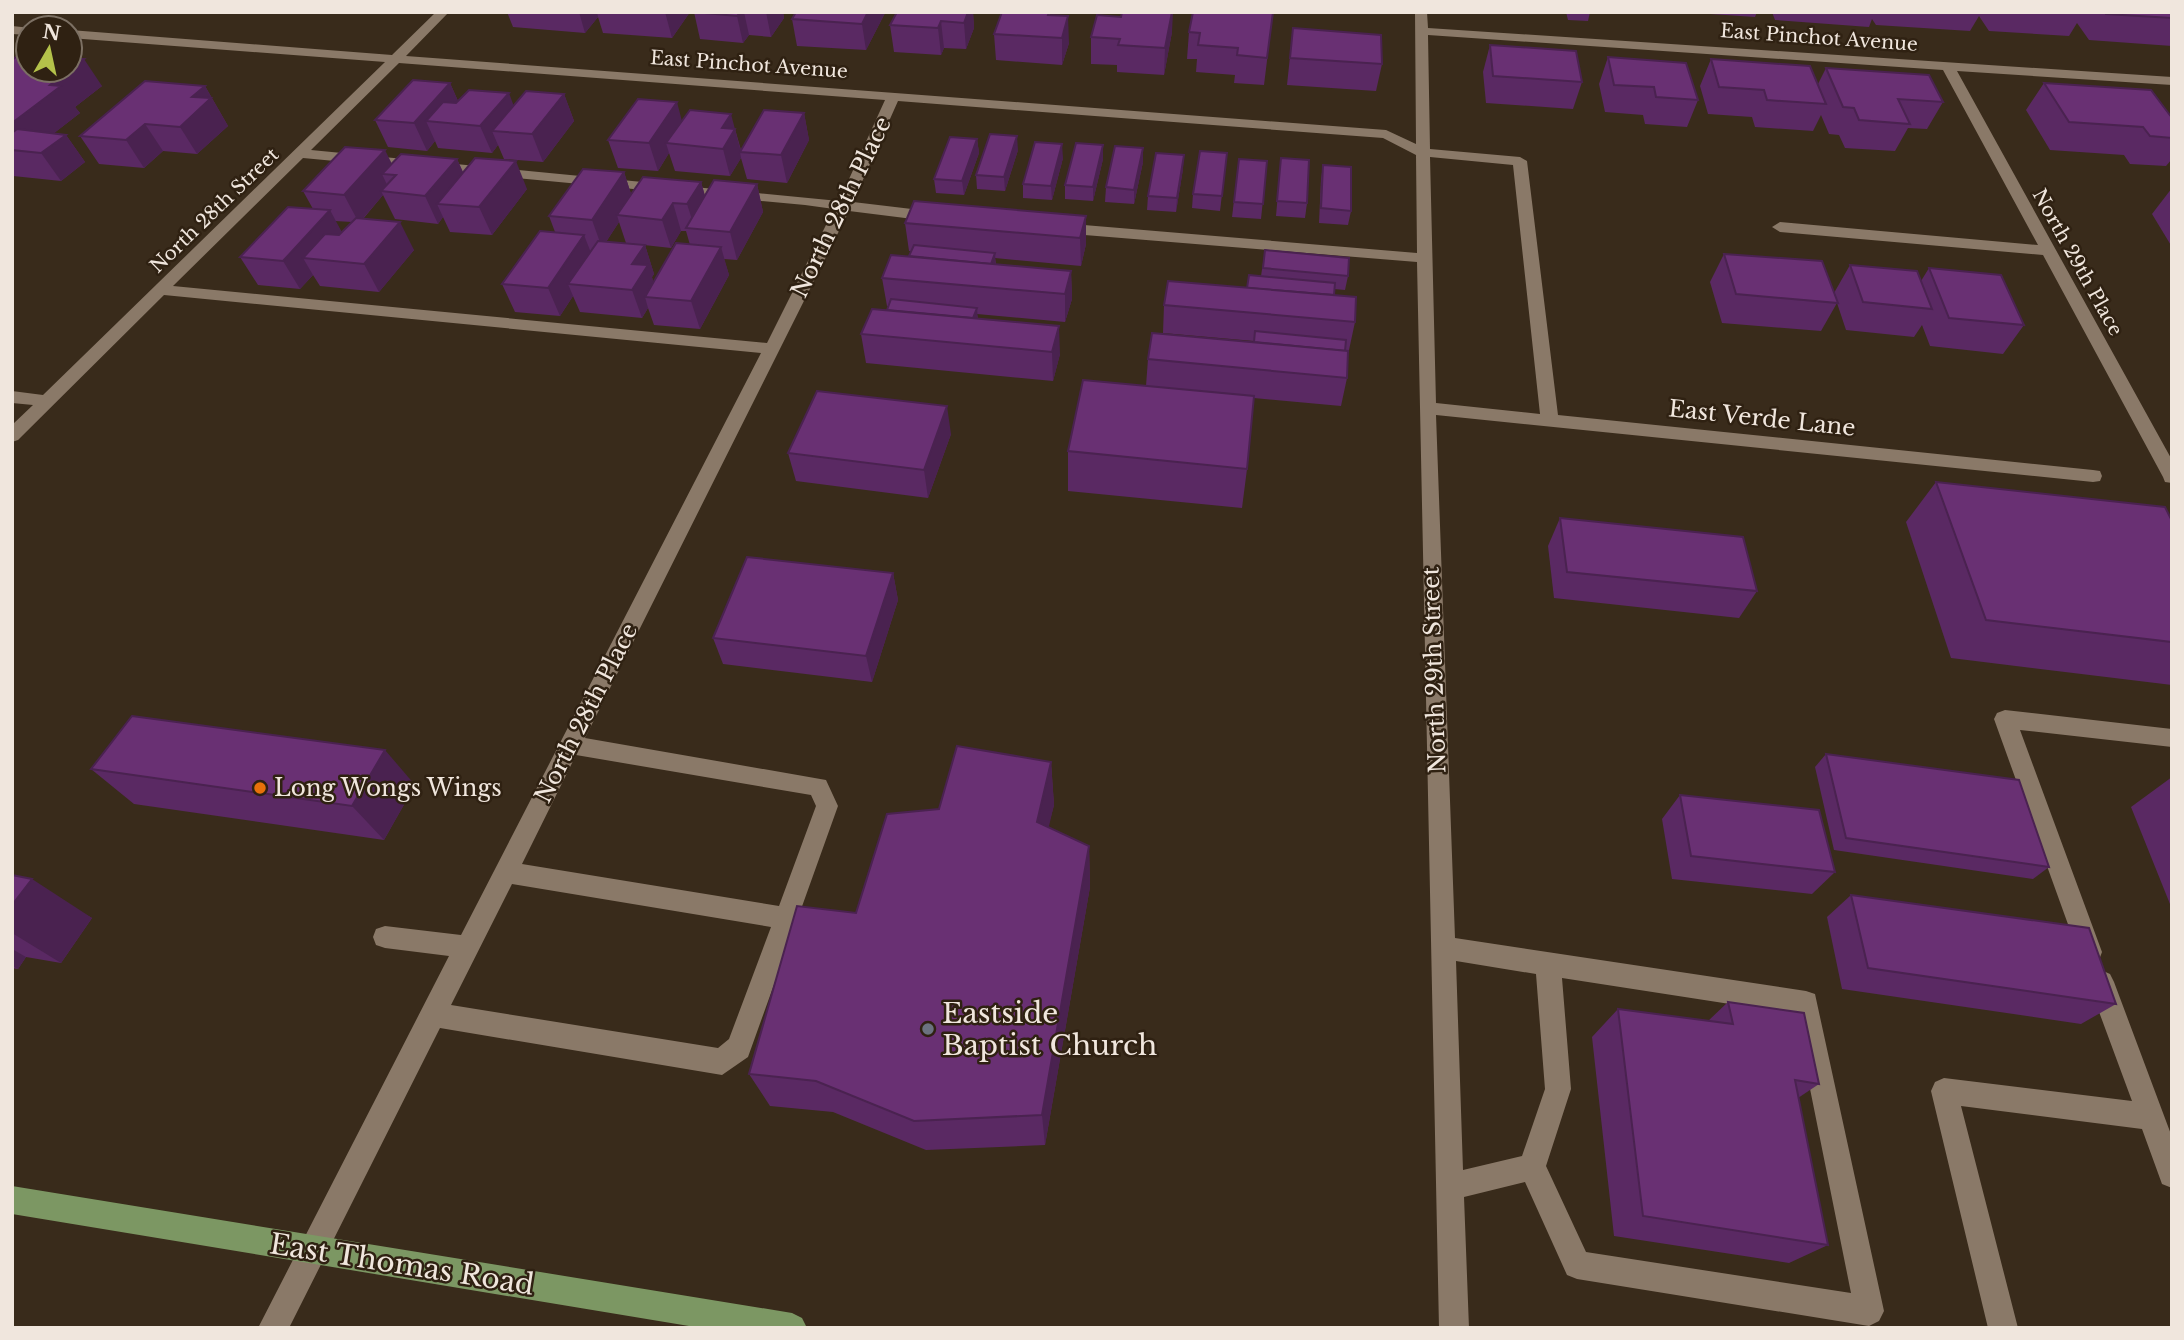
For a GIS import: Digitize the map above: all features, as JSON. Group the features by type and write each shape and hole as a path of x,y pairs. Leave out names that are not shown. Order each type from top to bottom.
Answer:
{"main road":[{"name":"East Thomas Road","path":"12,1200 792,1328"}],"street":[{"name":"North 28th Street","path":"12,436 443,12"},
{"name":"North 29th Street","path":"1421,12 1421,152 1427,408 1454,1328"},
{"name":"East Pinchot Avenue","path":"1421,31 2172,81"},
{"name":"East Pinchot Avenue","path":"84,35 1386,134 1421,152"},
{"name":"North 29th Place","path":"1948,66 2172,477"},
{"name":"North 28th Place","path":"273,1328 772,349 844,205 894,96"},
{"path":"1421,152 1520,161 1550,421"},
{"path":"300,153 844,205 953,219"},
{"path":"1048,227 1424,258"},
{"path":"1780,227 2049,251"},
{"path":"160,290 772,349"},
{"path":"12,397 47,401"},
{"name":"East Verde Lane","path":"1427,408 2093,477"},
{"path":"2172,738 2005,719 2172,1174"},
{"path":"432,1014 722,1062 739,1048 827,806 818,787 569,745"},
{"path":"505,872 786,919"},
{"path":"385,937 466,947"},
{"path":"1443,948 1548,963 1806,1003 1869,1311 1577,1265 1532,1167 1558,1089 1548,963"},
{"path":"2003,1328 1944,1091 2151,1117"},
{"path":"1450,1187 1532,1167"}],"building":[{"path":"694,12 741,12 737,16"},
{"path":"796,12 868,12 862,24 792,19"},
{"path":"897,12 968,12 964,23 941,21 938,28 890,25"},
{"path":"1002,12 1049,12 1048,15 1068,16 1062,38 994,34"},
{"path":"1122,12 1172,12 1165,48 1118,45 1120,39 1091,37 1097,15 1121,17"},
{"path":"1193,12 1273,12 1267,58 1237,55 1238,48 1198,45 1200,33 1189,32"},
{"path":"2105,12 2172,12 2172,18 2106,14"},
{"path":"1293,28 1381,35 1382,64 1290,58"},
{"path":"1490,45 1576,51 1582,82 1493,76"},
{"path":"1608,57 1686,63 1698,100 1656,97 1654,87 1614,85"},
{"path":"14,58 14,84 61,86 12,123"},
{"path":"1711,59 1810,66 1826,104 1767,100 1764,90 1719,87"},
{"path":"1826,68 1929,75 1943,102 1898,99 1910,124 1859,120 1854,108 1843,107"},
{"path":"413,80 450,83 414,123 375,120"},
{"path":"145,81 205,86 192,97 211,98 180,127 145,124 126,140 80,136"},
{"path":"2044,83 2151,90 2172,118 2172,138 2150,136 2143,127 2069,122"},
{"path":"469,90 509,93 480,126 426,121 443,102 456,103"},
{"path":"526,91 564,94 532,134 492,131"},
{"path":"638,99 677,102 649,143 608,140"},
{"path":"690,110 731,114 722,128 735,129 723,149 666,143"},
{"path":"764,110 804,113 781,155 740,152"},
{"path":"17,129 66,135 41,153 12,150 12,133"},
{"path":"990,134 1017,136 1004,177 976,175"},
{"path":"950,137 977,139 962,181 934,179"},
{"path":"1035,142 1062,144 1051,186 1023,184"},
{"path":"1076,143 1103,145 1093,187 1065,185"},
{"path":"1115,146 1143,148 1134,190 1106,187"},
{"path":"345,147 385,150 344,195 303,191"},
{"path":"1200,151 1227,153 1222,196 1193,194"},
{"path":"1156,153 1184,155 1177,198 1148,196"},
{"path":"401,154 457,159 425,196 381,191 396,175 382,174"},
{"path":"475,158 516,161 479,207 437,204"},
{"path":"1281,158 1309,160 1307,203 1277,201"},
{"path":"1239,159 1267,161 1263,204 1234,202"},
{"path":"1323,165 1351,167 1351,211 1321,208"},
{"path":"583,169 624,172 592,220 549,216"},
{"path":"643,177 701,182 687,204 673,203 662,220 617,215"},
{"path":"714,180 757,184 730,232 686,228"},
{"path":"914,201 1086,216 1080,238 905,223"},
{"path":"288,207 330,210 283,261 240,257"},
{"path":"356,218 400,222 364,264 303,258 325,234 339,235"},
{"path":"540,231 584,235 548,288 502,284"},
{"path":"598,241 645,245 632,264 648,265 632,290 568,284"},
{"path":"676,243 721,247 691,301 645,297"},
{"path":"914,245 995,253 991,264 909,256"},
{"path":"1265,250 1349,258 1348,276 1263,268"},
{"path":"1724,254 1822,261 1838,303 1736,294"},
{"path":"891,255 1071,271 1065,294 882,278"},
{"path":"1850,265 1917,271 1932,309 1863,302"},
{"path":"1929,268 2001,275 2024,325 1949,318"},
{"path":"1249,275 1335,283 1334,295 1247,288"},
{"path":"1168,281 1356,297 1355,322 1164,305"},
{"path":"891,299 977,308 973,318 887,310"},
{"path":"872,309 1059,326 1052,352 861,334"},
{"path":"1255,331 1346,340 1345,351 1254,342"},
{"path":"1152,333 1348,351 1347,378 1148,359"},
{"path":"1083,380 1254,396 1247,469 1068,451"},
{"path":"817,391 947,406 924,470 788,453"},
{"path":"1936,482 2165,507 2172,521 2172,642 1986,620"},
{"path":"1560,518 1743,537 1757,591 1567,572"},
{"path":"747,557 893,573 866,656 713,638"},
{"path":"132,716 385,750 352,806 91,769"},
{"name":"Eastside Baptist Church","path":"957,746 1051,762 1037,822 1089,846 1042,1115 914,1121 816,1081 749,1074 797,906 856,913 887,814 939,809"},
{"path":"1826,754 2019,780 2049,867 1846,838"},
{"path":"1680,795 1819,810 1835,872 1691,856"},
{"path":"12,875 32,879 12,905"},
{"path":"1851,895 2089,928 2116,1004 1868,968"},
{"path":"1728,1002 1804,1013 1819,1084 1795,1080 1828,1245 1643,1216 1618,1009 1733,1024"}],"place":[{"name":"Long Wongs Wings","path":"260,788"},
{"name":"Eastside Baptist Church","path":"928,1029"}]}
